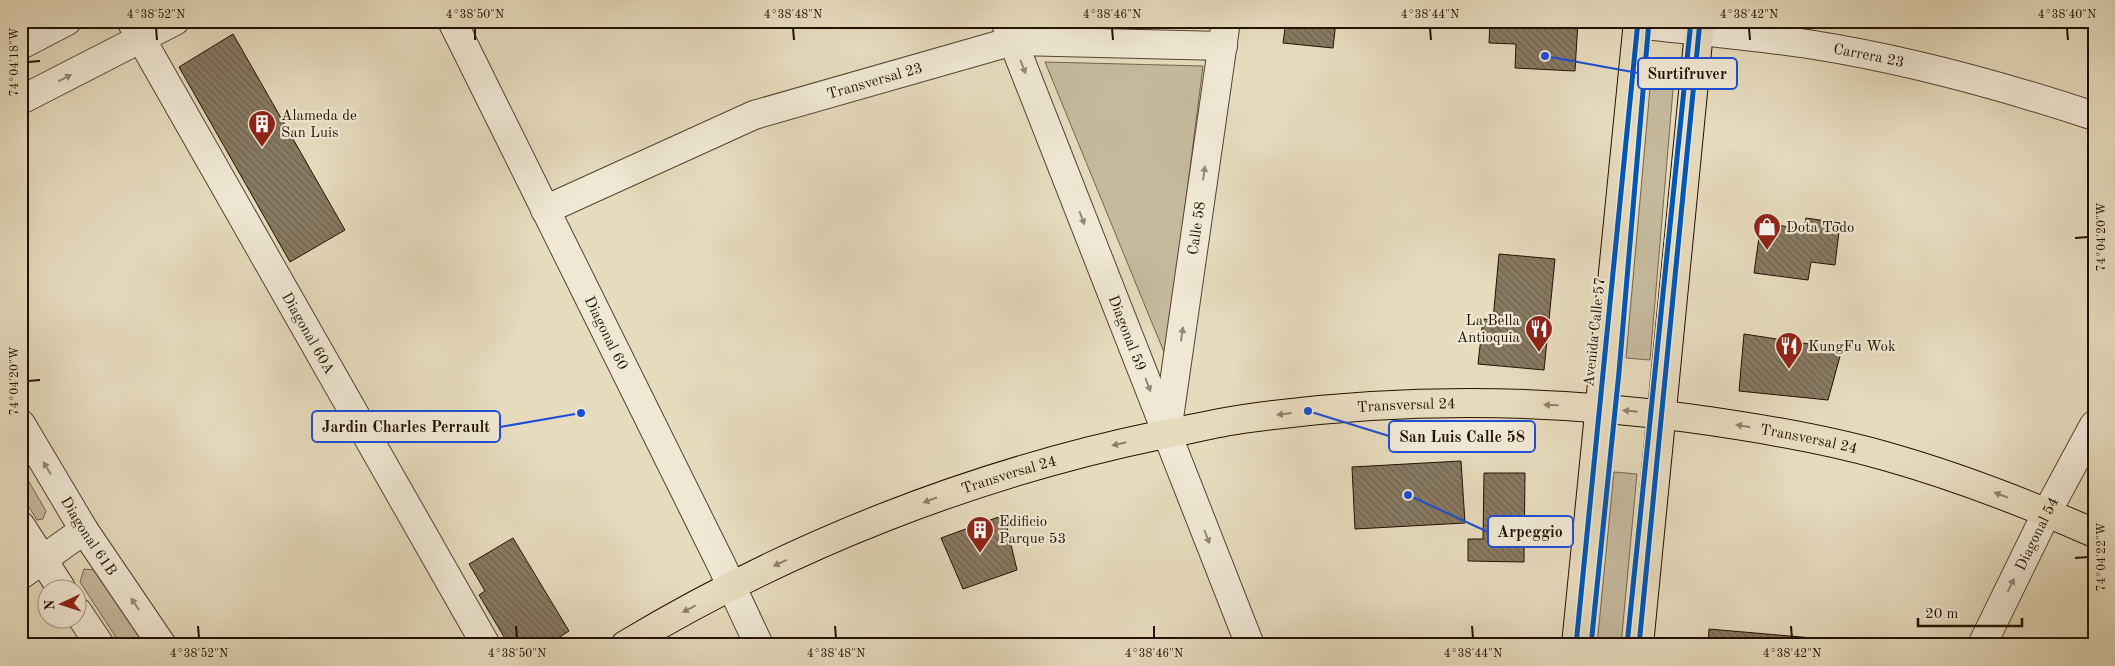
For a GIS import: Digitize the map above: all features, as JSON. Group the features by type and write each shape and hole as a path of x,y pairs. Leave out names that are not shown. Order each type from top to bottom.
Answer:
{"main road":[{"name":"Avenida Calle 57","path":"1576,645 1637,22"},
{"path":"1639,645 1700,26"},
{"name":"Transversal 24","path":"625,645 732,586 838,536 948,493 1060,458 1167,434 1241,420 1308,411 1385,405 1463,403 1570,406 1661,414 1740,425 1883,455 1963,480 2047,512 2094,533"}],"street":[{"path":"21,46 67,21"},
{"path":"21,100 137,30 175,21"},
{"name":"Diagonal 60","path":"452,21 732,586 759,645"},
{"name":"Carrera 23","path":"1637,22 1700,26 1922,67 2027,94 2094,116"},
{"name":"Diagonal 60A","path":"137,30 486,645"},
{"name":"Transversal 23","path":"545,210 754,115 1009,31 1224,33"},
{"name":"Diagonal 59","path":"1009,31 1250,645"},
{"name":"Calle 58","path":"1167,434 1224,33"},
{"name":"Diagonal 61B","path":"21,424 84,530 162,645"},
{"name":"Diagonal 54","path":"1982,645 2047,512 2094,425"},
{"path":"21,526 32,568 46,578"},
{"path":"32,568 84,530"},
{"path":"88,627 100,645"}],"shaded area":[{"path":"1045,62 1203,66 1166,357"},
{"path":"1651,77 1674,78 1650,360 1626,358"},
{"path":"21,468 46,511 43,519 37,520 21,494"},
{"path":"1614,472 1637,474 1621,645 1597,645"},
{"path":"84,569 95,570 146,645 121,645 88,594 88,578 81,578"}],"building":[{"path":"1286,21 1336,21 1333,48 1283,43"},
{"path":"1490,21 1578,21 1575,71 1515,68 1516,44 1489,43"},
{"name":"Alameda de San Luis","path":"233,34 345,230 290,262 179,67"},
{"path":"1806,218 1840,223 1835,265 1811,262 1808,280 1754,273 1761,223 1804,229"},
{"path":"1499,254 1555,259 1544,370 1478,364 1483,319 1493,320"},
{"name":"KungFu Wok","path":"1744,334 1842,349 1828,400 1739,391"},
{"path":"1461,461 1465,523 1355,529 1352,467"},
{"path":"1484,473 1525,473 1524,562 1468,561 1468,539 1483,539"},
{"name":"Edificio Parque 53","path":"1004,515 1017,570 963,589 941,538"},
{"path":"513,538 569,631 547,645 509,645 479,595 485,591 469,564"},
{"path":"1709,629 1824,639 1822,645 1708,645"}],"cycle path":[{"path":"1576,645 1638,21"},
{"path":"1591,645 1619,372 1649,21"},
{"path":"1627,645 1691,21"},
{"path":"1639,645 1700,21"}],"place":[{"name":"Surtifruver","path":"1545,56"},
{"name":"Alameda de San Luis","path":"262,148"},
{"name":"Dota Todo","path":"1767,251"},
{"name":"La Bella Antioquia","path":"1539,353"},
{"name":"KungFu Wok","path":"1789,370"},
{"name":"San Luis Calle 58","path":"1308,411"},
{"name":"Jardin Charles Perrault","path":"581,413"},
{"name":"Arpeggio","path":"1408,495"},
{"name":"Edificio Parque 53","path":"980,554"}]}
